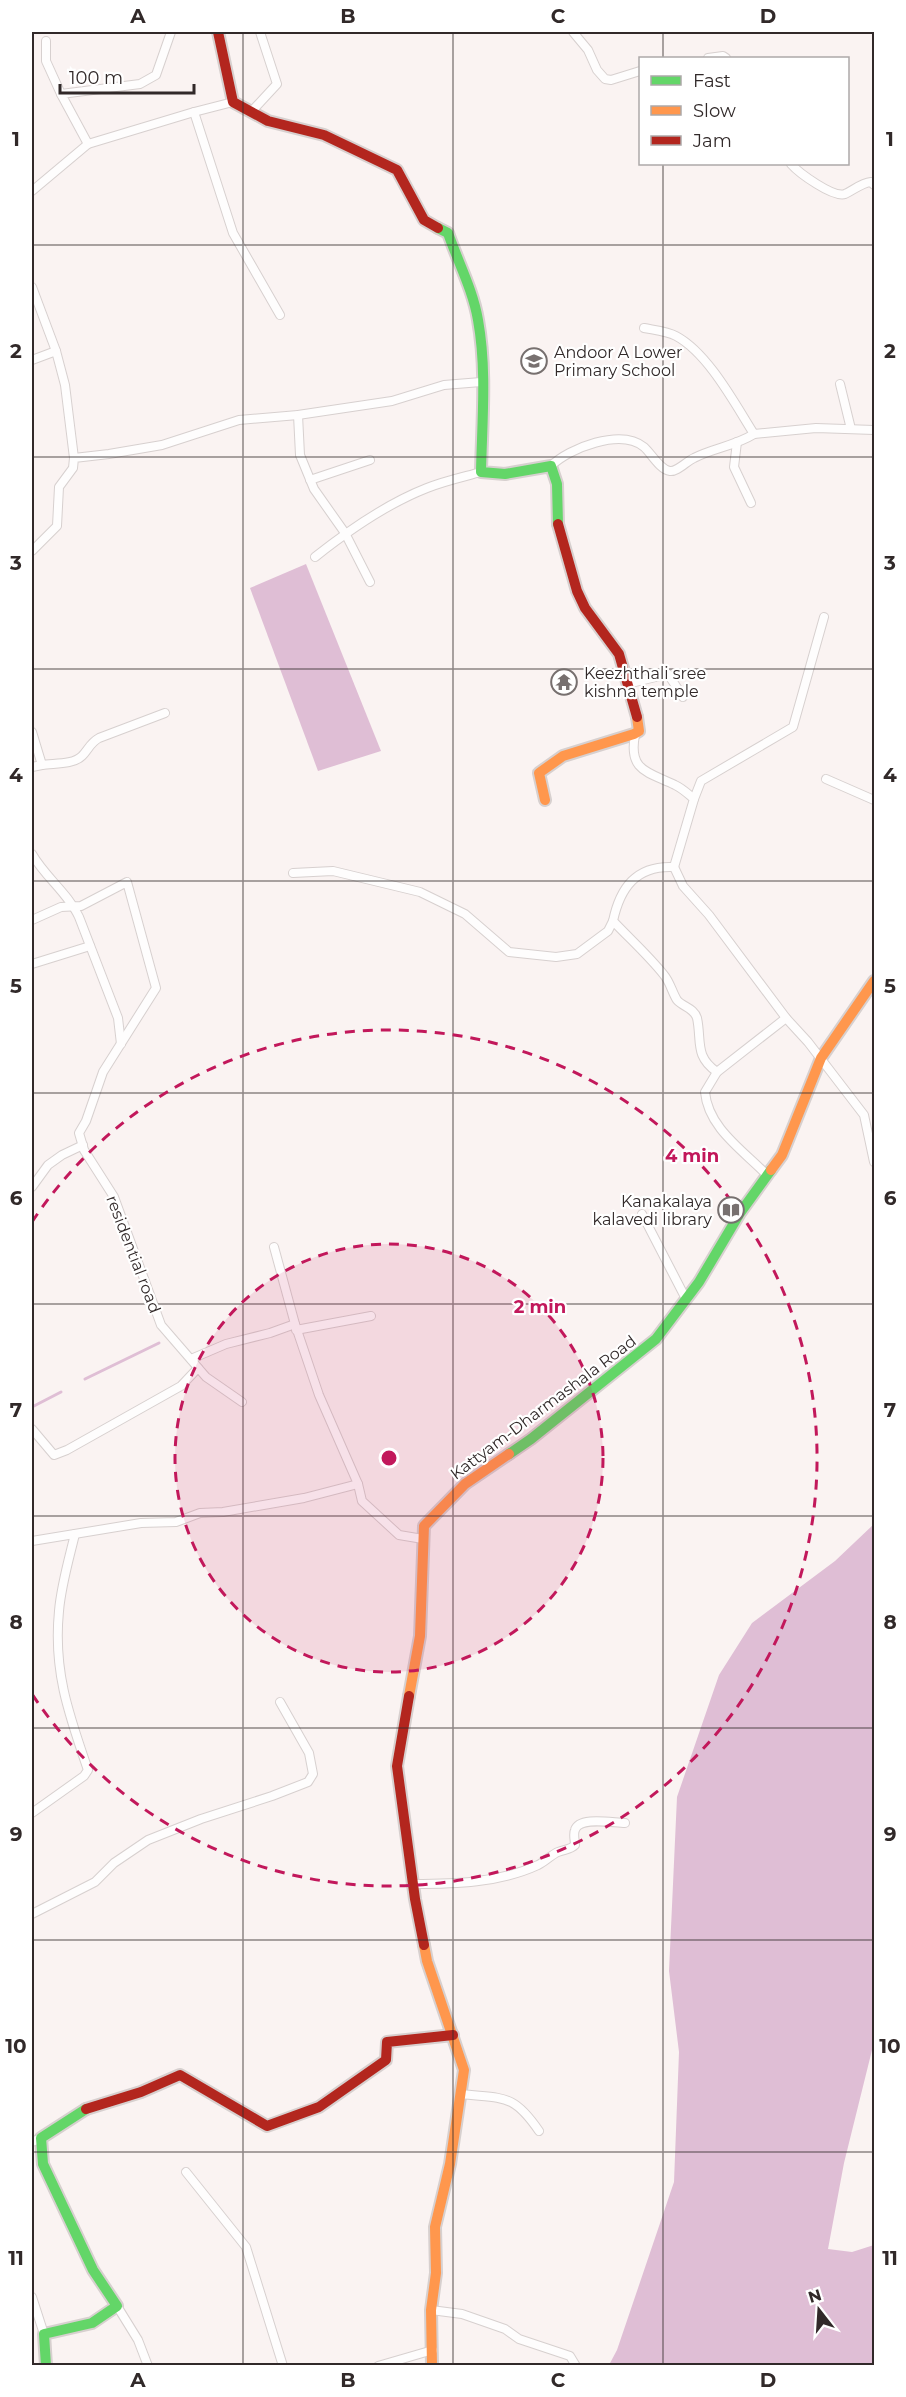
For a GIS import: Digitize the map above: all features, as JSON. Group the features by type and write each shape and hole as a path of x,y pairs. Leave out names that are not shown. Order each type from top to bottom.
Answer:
{"street":[{"path":"61,94 140,84 156,75 171,32"},
{"path":"218,32 233,102"},
{"path":"251,112 277,84 260,32"},
{"path":"573,32 588,50 597,70 605,79 611,80 639,71"},
{"path":"46,41 46,61 88,144"},
{"path":"32,191 88,144 233,102 268,121 324,135 397,170 424,220 448,233 471,294 478,320 481,472"},
{"path":"194,112 233,233 279,315"},
{"path":"792,165 836,195 866,183 871,182 874,185"},
{"path":"32,287 56,351 65,385 74,458 73,468 59,487 57,526 32,551"},
{"path":"644,328 674,334 688,344 720,379 754,435"},
{"path":"32,360 56,351"},
{"path":"74,458 162,445 239,420 298,415 392,400 444,385 481,382"},
{"path":"840,384 851,429"},
{"path":"298,415 300,455 310,480 345,533 370,582"},
{"path":"315,557 345,533 399,501 428,487 481,472 505,474 551,466 557,460 582,447 624,439 643,446 663,468 670,471 677,470 683,463 704,453 754,435 816,428 874,430"},
{"path":"737,442 734,467 751,503"},
{"path":"310,480 370,460"},
{"path":"551,466 556,474 558,486 558,526 578,590 590,615 617,650 627,684 639,731 635,735 633,744 635,762 641,770 678,786 694,799"},
{"path":"824,617 793,727 701,781 674,867 683,886 710,915 786,1018 821,1058 864,1115 874,1162"},
{"path":"627,684 668,674 683,697"},
{"path":"32,767 75,761 82,756 91,743 99,738 165,714"},
{"path":"32,732 42,765"},
{"path":"545,800 539,773 565,756 593,750 610,742 635,735"},
{"path":"826,779 874,800"},
{"path":"32,854 43,873 75,907 117,1012 121,1027 121,1044"},
{"path":"293,873 333,871 420,892 465,914 509,952 556,957 577,954 608,931 620,895 630,881 659,868 674,867"},
{"path":"32,920 61,907 75,907 127,882 156,988 103,1072 87,1121 79,1133 83,1145 48,1165 32,1186"},
{"path":"613,921 666,977 678,1001 694,1012 697,1018 698,1042 702,1053 709,1066 717,1072"},
{"path":"32,964 90,946"},
{"name":"Kattyam-Dharmashala Road","path":"432,2366 431,2310 436,2273 435,2228 450,2164 464,2070 427,1961 413,1884 397,1766 420,1636 424,1526 465,1484 531,1439 656,1339 699,1282 740,1213 782,1155 821,1058 874,981"},
{"path":"767,1174 721,1129 709,1112 705,1092 717,1072 786,1018"},
{"name":"residential road","path":"83,1145 118,1207 161,1325 206,1377 242,1402"},
{"path":"642,1214 686,1299"},
{"path":"274,1247 296,1327 327,1414 358,1484 362,1501 399,1534 423,1539"},
{"path":"191,1359 226,1344 270,1333 371,1316"},
{"path":"32,1429 54,1455 67,1450 181,1386 198,1368"},
{"path":"32,1541 141,1523 176,1522 200,1513 223,1512 304,1498 358,1484"},
{"path":"32,1813 84,1776 88,1770 66,1708 58,1663 58,1611 75,1534"},
{"path":"32,1914 95,1882 109,1867 148,1840 308,1782 313,1774 309,1753 280,1702"},
{"path":"413,1884 461,1884 512,1875 538,1865 556,1853 571,1849 575,1845 576,1826 583,1822 625,1823"},
{"path":"148,2366 138,2340 93,2270 43,2164 36,2140 80,2111 141,2092 180,2075 267,2126 319,2107 368,2074 386,2060 387,2042 453,2035"},
{"path":"461,2094 508,2100 517,2104 526,2112 539,2131"},
{"path":"186,2172 246,2247 283,2366"},
{"path":"32,2296 44,2334 46,2366"},
{"path":"44,2334 92,2323 117,2306"},
{"path":"431,2310 462,2314 487,2322 505,2329 519,2339 570,2356 576,2366"},
{"path":"378,2366 433,2350"}],"shaded area":[{"path":"306,564 381,751 318,771 250,588"},
{"path":"874,1524 874,2042 844,2163 828,2249 852,2252 874,2245 874,2365 609,2365 617,2350 674,2182 679,2052 669,1971 677,1797 719,1675 752,1623 835,1561"}],"waterway":[{"path":"85,1379 159,1343"},
{"path":"32,1407 61,1392"}],"traffic: fast":[{"path":"438,228 448,233 469,287 478,320 483,377 481,472 505,474 551,466 557,484 558,524"},
{"path":"509,1454 656,1339 699,1282 740,1213 771,1170"},
{"path":"46,2366 44,2334 92,2323 117,2306 93,2270 43,2164 41,2138 86,2109"}],"traffic: slow":[{"path":"545,800 539,773 563,756 634,734 639,731 637,717"},
{"path":"771,1170 782,1155 821,1058 874,981"},
{"path":"409,1696 420,1636 424,1526 465,1484 509,1454"},
{"path":"424,1945 427,1961 464,2070 450,2164 435,2227 436,2273 431,2310 432,2366"}],"traffic: jam":[{"path":"218,32 233,102 268,121 324,135 397,170 424,220 438,228"},
{"path":"558,524 577,591 585,608 619,654 637,717"},
{"path":"409,1696 397,1766 415,1899 424,1945"},
{"path":"86,2109 141,2092 180,2075 267,2126 319,2107 386,2060 387,2042 453,2035"}],"place":[{"name":"Andoor A Lower Primary School","path":"534,361"},
{"name":"Keezhthali sree kishna temple","path":"564,682"},
{"name":"Kanakalaya kalavedi library","path":"731,1210"}]}
